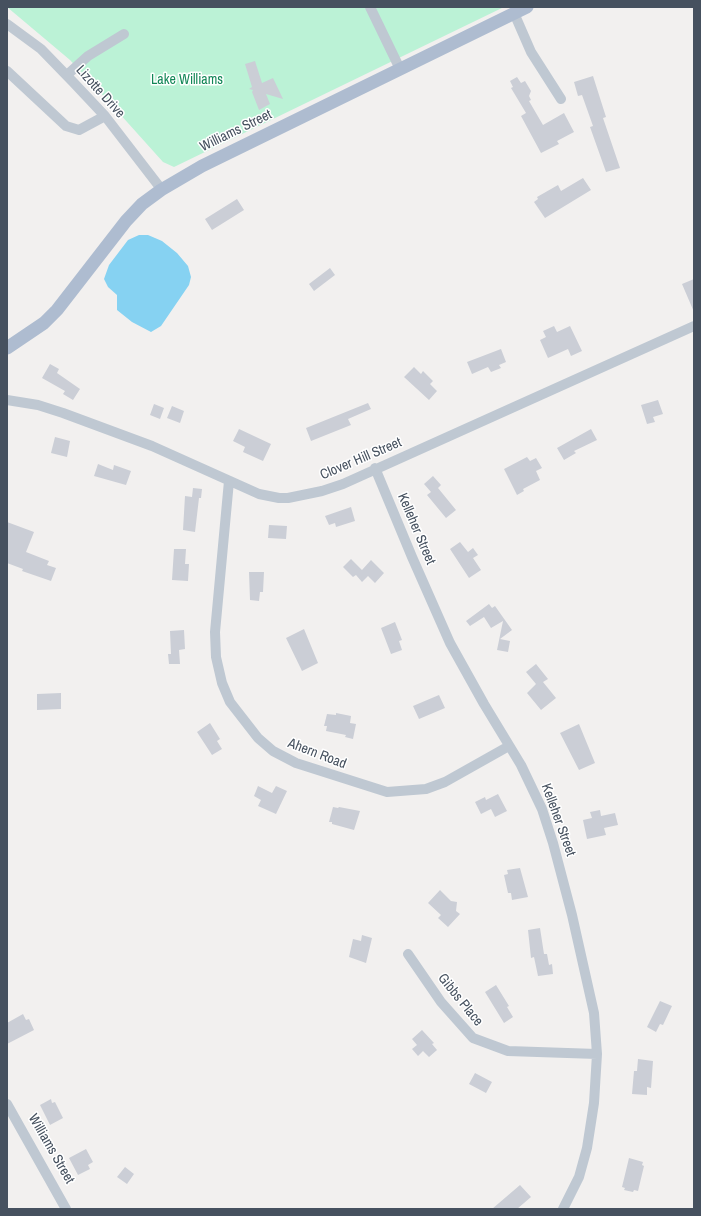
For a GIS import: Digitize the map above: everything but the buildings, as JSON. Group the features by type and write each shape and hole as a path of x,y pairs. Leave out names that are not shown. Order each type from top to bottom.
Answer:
{"main road":[{"name":"Williams Street","path":"7,348 44,323 57,310 126,221 142,204 162,190 202,166 528,7"}],"street":[{"path":"370,7 400,69"},
{"path":"514,13 531,52 561,99"},
{"name":"Lizotte Drive","path":"7,24 41,49 67,75 105,116 162,190"},
{"path":"67,75 88,56 124,34"},
{"path":"7,71 66,126 79,130 105,116"},
{"name":"Clover Hill Street","path":"7,400 45,408 132,438 269,497 288,498 329,489 694,326"},
{"name":"Kelleher Street","path":"375,468 412,557 450,642 484,704 521,765 542,809 553,843 586,971 594,1013 597,1054 594,1103 579,1177 563,1209"},
{"name":"Ahern Road","path":"229,481 215,632 216,657 222,683 230,702 258,738 273,751 296,763 387,792 426,789 445,782 510,746"},
{"name":"Gibbs Place","path":"408,954 441,1002 473,1038 508,1051 597,1054"},
{"name":"Williams Street","path":"7,1104 66,1209"}],"green space":[{"name":"Lake Williams","path":"7,7 504,7 174,167 163,162 70,60"}],"water":[{"path":"139,235 148,235 162,241 177,253 188,266 191,277 189,285 161,326 151,332 132,322 117,310 117,295 108,287 104,279 109,265 128,240"}]}
